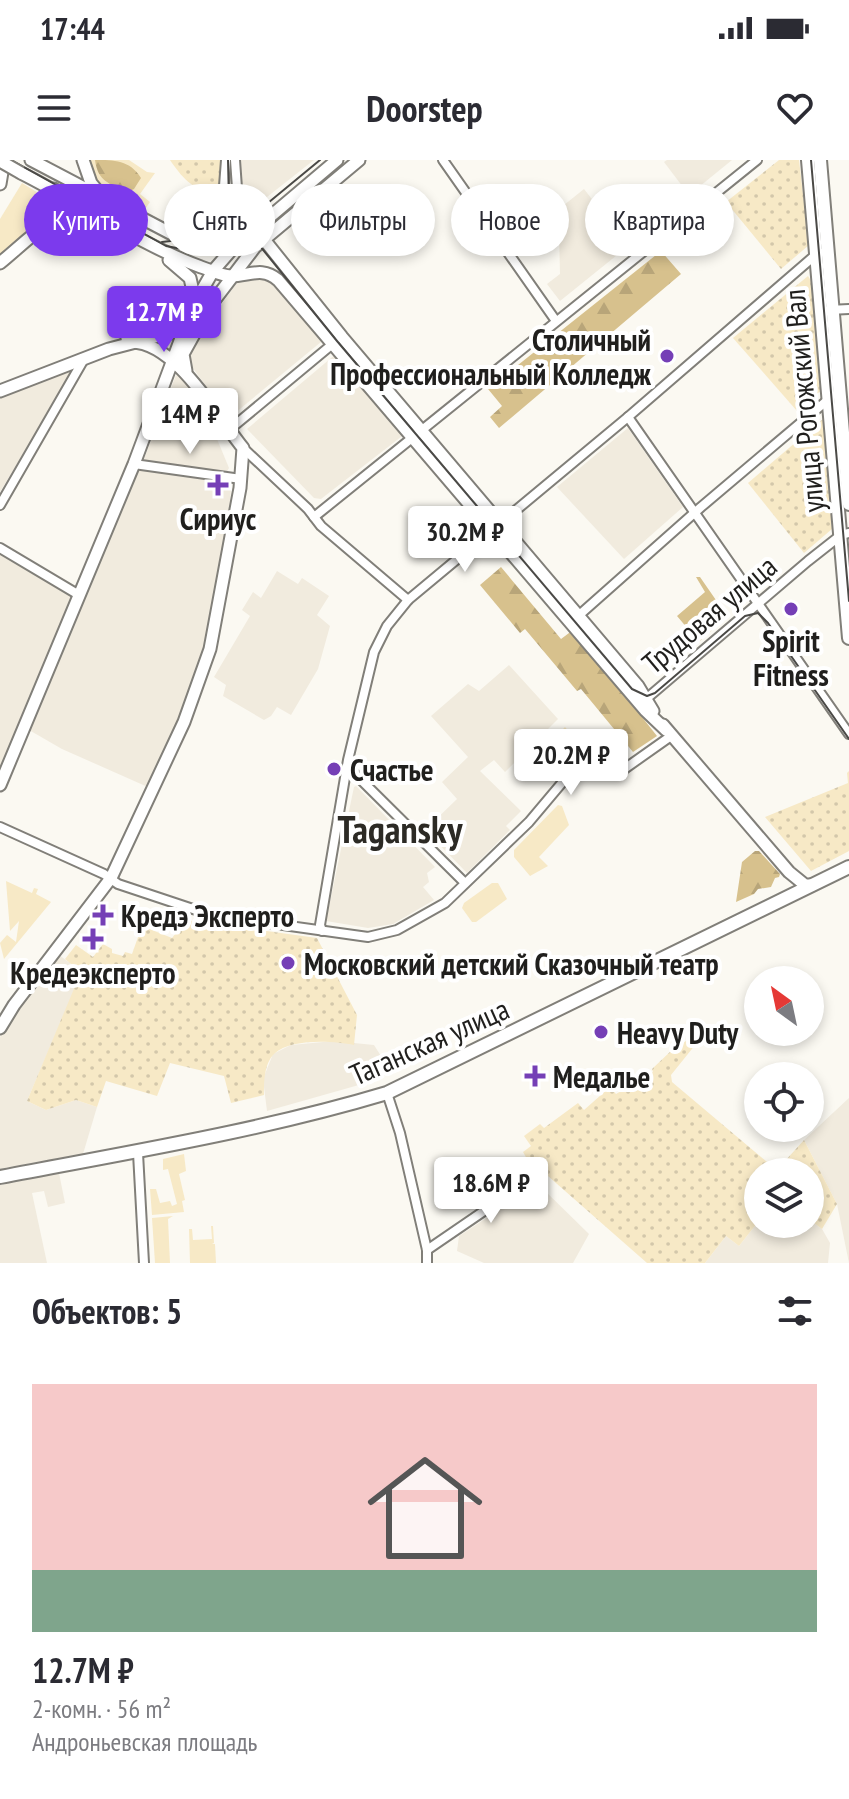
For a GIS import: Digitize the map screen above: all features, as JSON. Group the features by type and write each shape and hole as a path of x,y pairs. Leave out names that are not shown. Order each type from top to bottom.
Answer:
{"main road":[{"path":"31,160 76,184"},
{"path":"61,176 76,171 81,160"},
{"path":"81,160 92,184"},
{"path":"275,211 337,160"},
{"path":"275,230 359,160"},
{"name":"улица Рогожский Вал","path":"808,160 831,310 849,638"},
{"name":"улица Рогожский Вал","path":"820,160 820,301 849,504"},
{"path":"0,184 2,161 44,184"},
{"path":"0,263 24,243"},
{"path":"148,244 231,276 259,272 274,276 338,340"},
{"path":"0,391 176,323 194,304 194,288 188,275 157,249"},
{"path":"0,785 134,464 182,330 213,271 227,256"},
{"path":"186,371 183,352 210,306 247,256"},
{"path":"275,256 338,340 575,620 645,710 669,733 789,872 805,885 812,885"},
{"path":"109,349 136,338 182,330 210,306"},
{"path":"0,1028 14,1005 111,878 166,764 203,672 222,596 243,448 186,371 136,338"},
{"path":"575,620 638,686 669,733"},
{"name":"Таганская улица","path":"0,1177 138,1153 326,1111 387,1093 849,867"}],"street":[{"path":"224,184 226,160"},
{"path":"235,160 236,184"},
{"path":"443,160 556,321"},
{"path":"314,517 757,160"},
{"path":"275,221 284,223"},
{"path":"322,931 320,925 347,766 374,652 396,613 822,252"},
{"path":"820,301 831,310 849,309"},
{"path":"229,430 338,340"},
{"path":"0,505 85,358"},
{"path":"575,620 695,513 834,397"},
{"path":"628,417 849,734"},
{"path":"243,448 321,526 408,600"},
{"path":"134,464 241,479"},
{"name":"Трудовая улица","path":"646,699 737,620 845,534"},
{"path":"0,548 79,595"},
{"path":"0,827 118,884 211,915 368,937 397,930 445,903 529,822 584,760 602,760 620,772 669,733"},
{"path":"347,766 465,883"},
{"path":"387,1093 400,1133 427,1250 427,1263"},
{"path":"138,1153 144,1263"},
{"path":"427,1250 538,1174"}],"shaded area":[{"path":"90,160 129,160 147,172 155,173 147,184 100,184"},
{"path":"170,160 223,160 221,184 191,184"},
{"path":"239,160 314,160 275,191 275,184 242,184"},
{"path":"732,160 703,184 681,184 664,162"},
{"path":"779,160 799,160 809,245 781,269 734,212 734,196"},
{"path":"24,184 24,233 0,255 0,219"},
{"path":"585,190 585,256 616,256 560,301 547,284 560,274 560,256 569,256 569,201"},
{"path":"270,276 322,335 321,342 229,418 187,360 188,352 236,284 244,278"},
{"path":"808,276 813,284 824,388 797,411 733,338"},
{"path":"337,353 406,433 321,499 314,498 247,429"},
{"path":"70,372 70,381 66,382 0,492 0,397"},
{"path":"176,375 182,378 205,410 229,468 226,473 144,459"},
{"path":"823,419 832,529 804,553 748,483"},
{"path":"628,428 683,507 624,559 557,487"},
{"path":"137,471 228,483 231,487 228,530 207,649 150,788 62,749 29,730"},
{"path":"0,554 72,598 0,770"},
{"path":"277,571 298,584 302,578 329,596 317,615 330,626 318,669 291,715 277,707 264,720 223,696 226,685 214,677 250,616 242,610 253,592 261,598"},
{"path":"509,665 558,719 505,772 494,760 480,771 521,811 506,826 510,830 467,873 425,830 457,799 442,782 468,757 431,716 468,684 479,691"},
{"path":"565,727 582,748 578,757 544,755 545,748"},
{"path":"849,771 849,851 811,871 765,817 848,783"},
{"path":"356,786 435,867 427,873 429,882 423,887 434,900 393,924 368,928 326,921"},
{"path":"558,805 562,806 569,825 539,857 548,866 530,876 514,857 514,850"},
{"path":"6,881 32,893 34,888 38,889 36,894 51,902 4,959 0,943 7,935 16,942 19,921 10,931"},
{"path":"492,883 498,883 507,899 472,922 462,908 464,903"},
{"path":"186,920 317,938 357,1015 354,1045 313,1042 281,1049 268,1063 264,1095 231,1103 224,1076 170,1063 157,1096 106,1081 97,1107 76,1100 46,1110 27,1101 81,972 65,959 76,945 93,957 103,944 112,949 112,953 123,956 125,952 132,954 142,926 172,938"},
{"path":"59,955 82,972 27,1101 46,1110 76,1100 97,1107 83,1154 0,1169 0,1037 17,1007"},
{"path":"712,1024 671,1075 672,1082 762,1158 744,1158 745,1238 739,1246 726,1236 705,1263 647,1263 540,1169 531,1175 523,1162 527,1159 523,1152 531,1146 524,1136 540,1124 544,1128 578,1103 584,1110 610,1087 616,1094 653,1072 652,1069 672,1050"},
{"path":"334,1041 374,1045 391,1072 373,1081 267,1111 263,1079 273,1054 291,1045"},
{"path":"849,1098 849,1263 837,1204 824,1179 824,1158 813,1158 805,1142 824,1142 824,1121"},
{"path":"802,1142 813,1158 788,1158"},
{"path":"184,1154 186,1171 179,1174 185,1200 182,1201 184,1212 152,1215 150,1189 156,1189 160,1203 170,1201 172,1206 177,1204 168,1169 163,1170 163,1159"},
{"path":"59,1173 65,1203 48,1207 44,1191 32,1193 47,1263 0,1263 0,1185"},
{"path":"824,1179 837,1204 824,1226"},
{"path":"538,1184 589,1234 573,1263 484,1263 457,1251 459,1236"},
{"path":"173,1216 168,1219 170,1263 155,1263 152,1218"},
{"path":"211,1226 216,1263 190,1263 189,1229 192,1229 193,1240 212,1239"},
{"path":"824,1232 830,1243 828,1263 705,1263 726,1236 739,1246 745,1238 824,1238"}],"green space":[{"path":"95,160 115,161 127,164 141,178 137,184 109,184 96,167"},
{"path":"655,256 665,256 681,274 499,428 490,417 502,406 488,389"},
{"path":"501,567 561,639 573,630 657,736 633,752 581,689 577,691 525,629 520,633 480,585"},
{"path":"696,577 700,577 727,616 699,642 677,616 705,592"},
{"path":"759,851 780,874 779,877 775,878 771,887 758,889 736,902 742,862"}],"tram line":[{"path":"11,160 166,246 198,252 222,241 320,160"},
{"path":"228,160 229,202 238,219 337,341 632,689 647,696 655,693 745,616 758,613 849,739"},
{"path":"811,160 849,601"}],"place":[{"name":"Столичный Профессиональный Колледж","path":"667,356"},
{"name":"Сириус","path":"218,485"},
{"name":"Spirit Fitness","path":"791,609"},
{"name":"Счастье","path":"334,769"},
{"name":"Кредэ Эксперто","path":"103,915"},
{"name":"Кредеэксперто","path":"93,939"},
{"name":"Московский детский Сказочный театр","path":"288,963"},
{"name":"Heavy Duty","path":"601,1032"},
{"name":"Медалье","path":"535,1076"}],"district":[{"name":"Tagansky","path":"400,828"}]}
